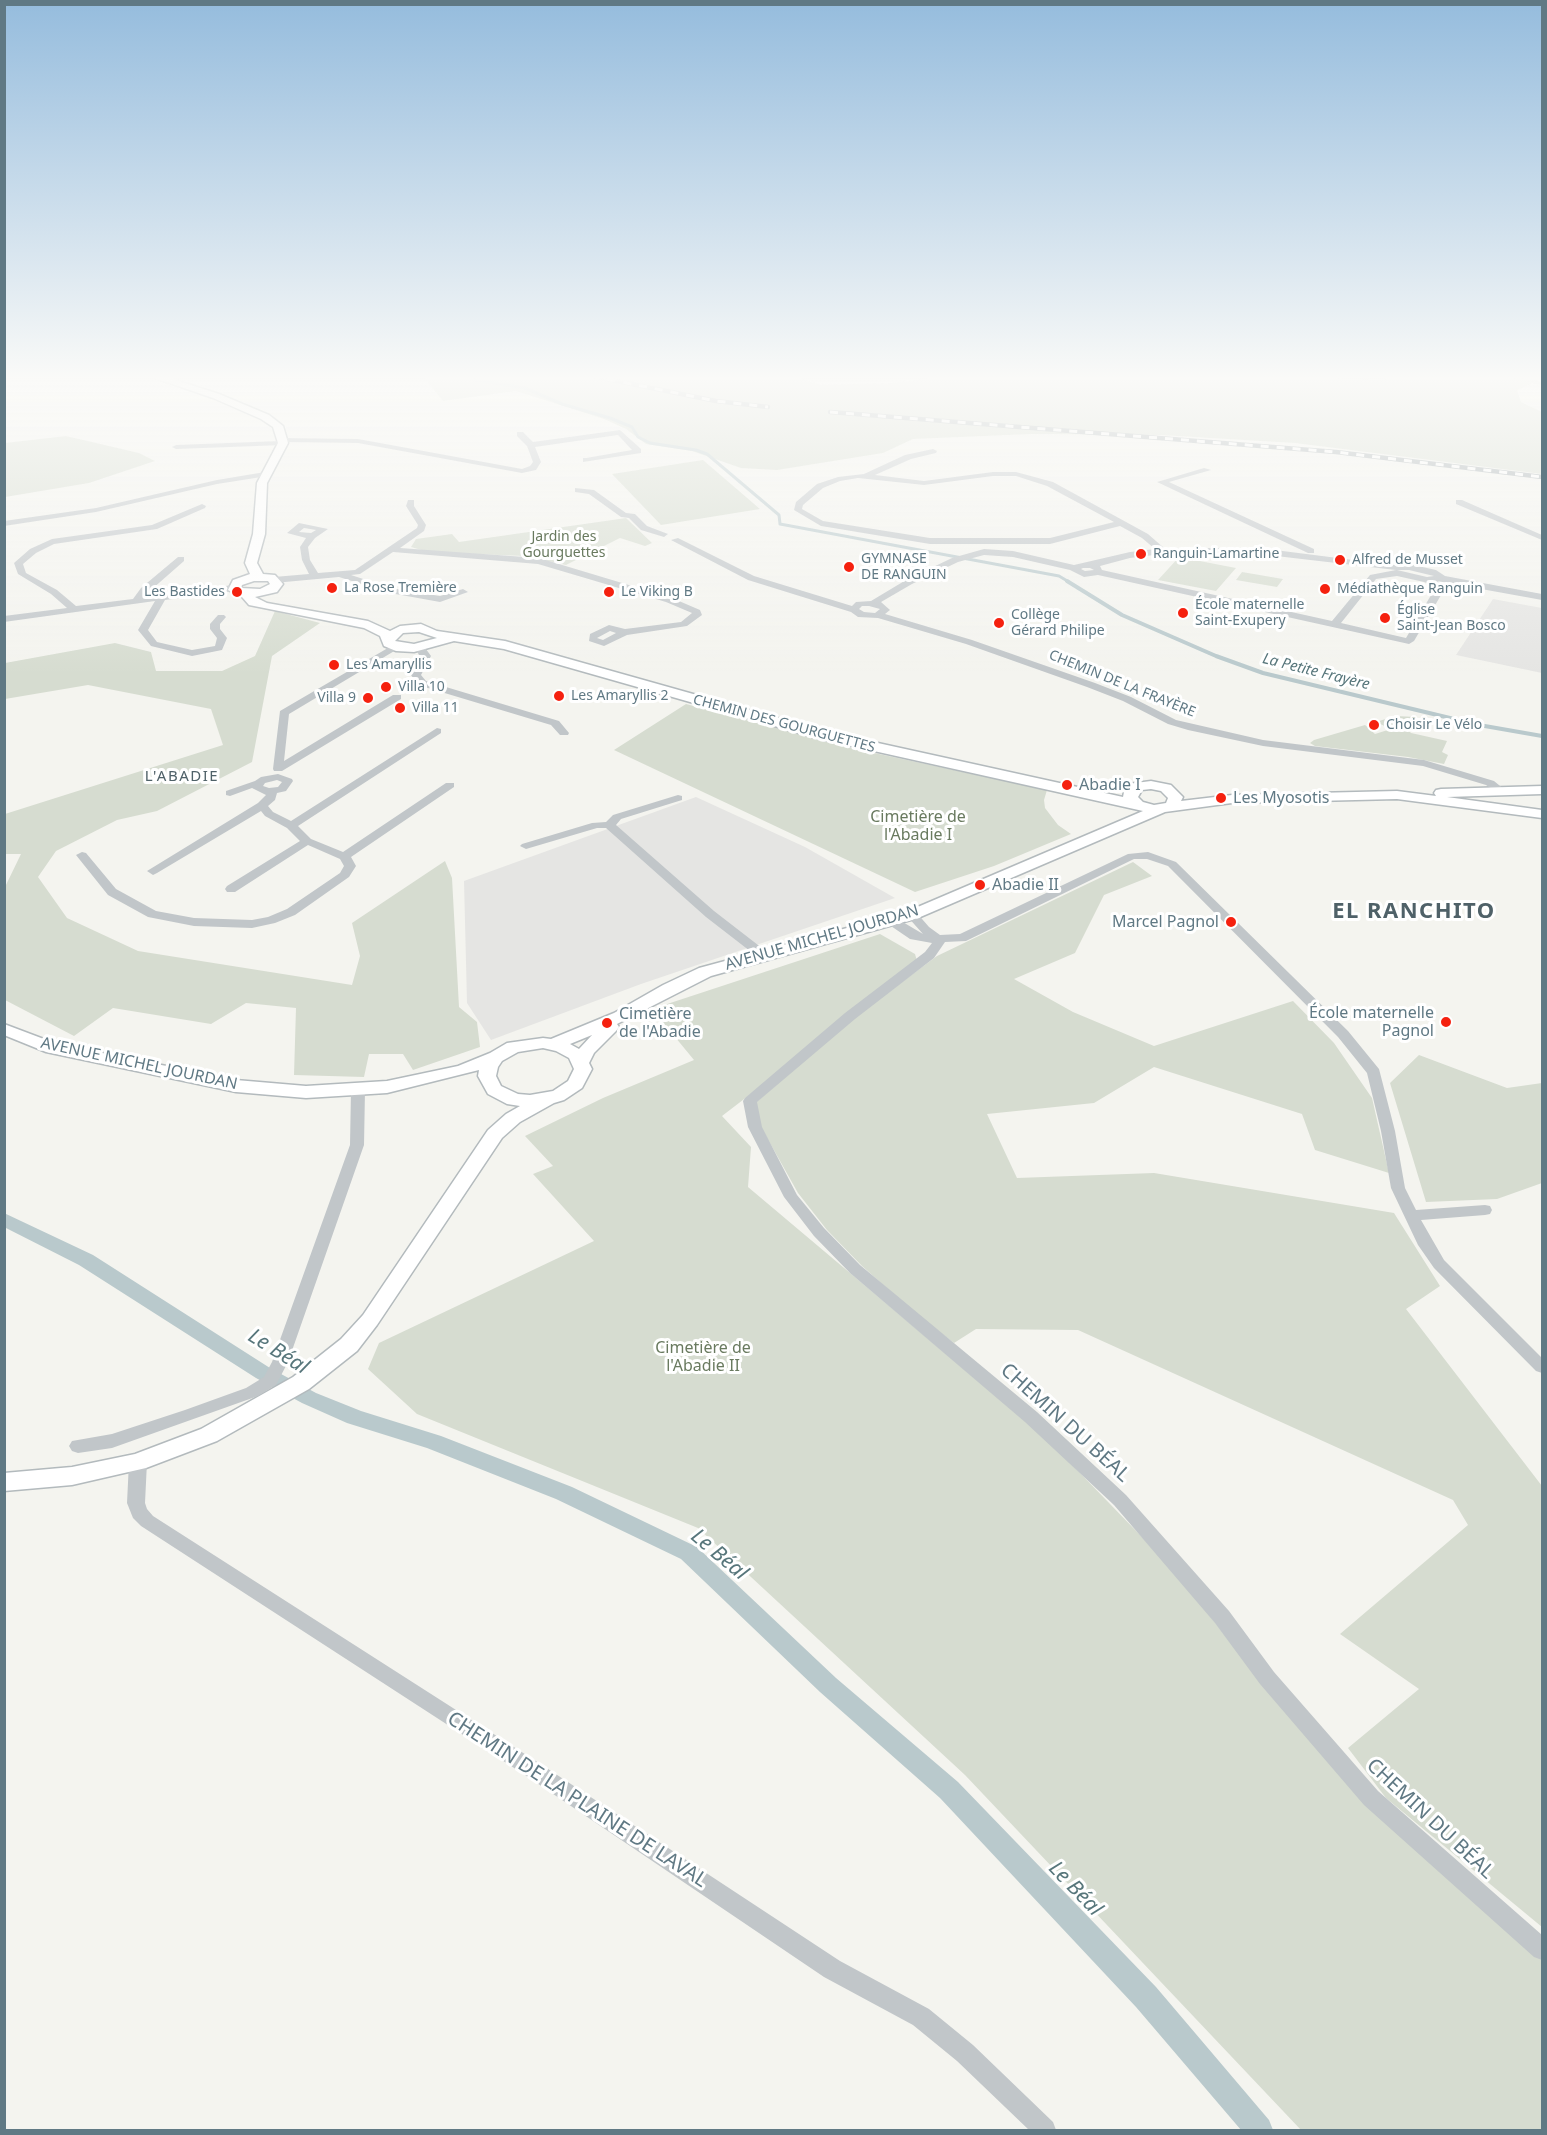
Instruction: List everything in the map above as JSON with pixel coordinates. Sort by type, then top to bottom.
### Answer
[{"type":"main road","points":[[264,476],[259,534],[251,568],[259,577],[273,586]]},
{"type":"main road","points":[[237,584],[255,515],[260,509]]},
{"type":"main road","points":[[237,584],[259,577]]},
{"type":"main road","points":[[237,584],[253,602],[265,606],[368,625],[382,631],[392,642],[429,641],[427,630],[406,629],[376,621],[273,602],[273,586]]},
{"type":"main road","points":[[246,594],[273,586]]},
{"type":"main road","points":[[392,642],[395,632],[406,629]]},
{"type":"main road","name":"CHEMIN DES GOURGUETTES","points":[[429,641],[456,637],[493,642],[536,652],[825,736],[1044,783],[1084,794],[1136,798]]},
{"type":"main road","points":[[1126,823],[1136,798],[1151,785],[1168,802]]},
{"type":"main road","points":[[1397,795],[1542,790]]},
{"type":"main road","name":"AVENUE MICHEL JOURDAN","points":[[554,1044],[620,1017],[687,979],[705,972],[912,915],[1126,823],[1168,802],[1397,795],[1542,814]]},
{"type":"main road","points":[[1136,798],[1168,802]]},
{"type":"main road","name":"AVENUE MICHEL JOURDAN","points":[[581,1062],[593,1043],[620,1017]]},
{"type":"main road","name":"AVENUE MICHEL JOURDAN","points":[[4,1029],[52,1048],[236,1086],[306,1092],[358,1090],[418,1081],[463,1070],[496,1057]]},
{"type":"main road","points":[[4,1482],[72,1476],[138,1462],[209,1435],[274,1389],[325,1366],[349,1345],[370,1320],[495,1134],[513,1118],[568,1091],[576,1084],[583,1069],[581,1062],[570,1050],[554,1044],[523,1044],[496,1057],[489,1066],[487,1076],[495,1090],[495,1134]]},
{"type":"main road","name":"AVENUE MICHEL JOURDAN","points":[[418,1081],[462,1080],[495,1090]]},
{"type":"main road","points":[[495,1090],[514,1100],[546,1100]]},
{"type":"street","points":[[4,524],[96,510],[217,482],[255,476]]},
{"type":"street","points":[[980,476],[924,483],[865,477],[838,479],[820,486],[800,504],[798,510],[821,523],[930,542],[1050,541],[1121,523]]},
{"type":"street","points":[[1026,476],[1050,484],[1121,523],[1145,537],[1162,551]]},
{"type":"street","points":[[1185,476],[1161,482],[1312,552],[1312,556]]},
{"type":"street","points":[[578,490],[591,492],[624,515],[632,516],[644,528],[664,534],[660,536],[661,539],[675,540],[751,578],[854,610],[856,606],[868,603],[955,560],[990,551],[1074,568],[1081,565],[1095,569],[1335,624],[1349,630],[1409,641],[1439,590],[1438,585],[1427,580],[1395,571],[1312,556],[1259,551],[1162,551],[1123,557],[1095,569]]},
{"type":"street","points":[[273,586],[315,577],[357,572],[394,550],[421,529],[422,525],[410,506],[411,502]]},
{"type":"street","points":[[1459,502],[1542,538]]},
{"type":"street","points":[[75,609],[54,592],[22,574],[18,563],[33,551],[52,542],[154,528],[202,506]]},
{"type":"street","points":[[312,536],[304,547],[306,560],[315,577]]},
{"type":"street","points":[[394,550],[539,561],[669,600],[697,612],[692,620],[684,624],[625,632]]},
{"type":"street","points":[[136,601],[144,590],[181,559]]},
{"type":"street","points":[[1335,624],[1373,577],[1395,571],[1401,566],[1438,574],[1442,578]]},
{"type":"street","points":[[332,575],[348,577],[437,602],[463,592]]},
{"type":"street","points":[[1427,580],[1442,578],[1542,597]]},
{"type":"street","points":[[4,619],[162,598],[237,584]]},
{"type":"street","points":[[162,598],[143,630],[147,639],[160,646],[192,653],[219,648],[222,638],[215,629],[215,624],[221,617]]},
{"type":"street","points":[[826,602],[839,600],[868,603],[885,608],[884,612],[878,615]]},
{"type":"street","name":"CHEMIN DE LA FRAYÈRE","points":[[854,610],[861,615],[878,615],[969,642],[1091,685],[1127,699],[1172,722],[1192,728],[1263,743],[1418,761],[1490,783],[1500,790]]},
{"type":"street","points":[[429,641],[426,656],[416,671],[417,679],[422,683],[555,723],[564,733]]},
{"type":"street","points":[[276,773],[284,713],[392,642]]},
{"type":"street","points":[[230,794],[246,786],[257,784],[276,773],[397,697]]},
{"type":"street","points":[[291,826],[437,731]]},
{"type":"street","points":[[257,784],[260,790],[272,792],[282,789],[287,784],[286,779],[276,773]]},
{"type":"street","points":[[344,857],[450,785]]},
{"type":"street","points":[[153,871],[262,805],[271,798],[272,792]]},
{"type":"street","points":[[609,825],[617,817],[678,798]]},
{"type":"street","points":[[82,855],[112,892],[152,914],[194,922],[252,924],[271,920],[291,912],[345,875],[350,866],[349,861],[344,857],[307,841],[291,826],[269,814],[262,805]]},
{"type":"street","points":[[526,846],[596,825],[609,825],[710,914],[763,956]]},
{"type":"street","points":[[231,889],[307,841]]},
{"type":"street","points":[[892,921],[914,936],[940,940],[962,938],[1132,856],[1148,855],[1166,860],[1254,942],[1343,1034],[1374,1072],[1398,1188],[1410,1216],[1439,1264],[1542,1367]]},
{"type":"street","points":[[912,915],[925,930],[940,940]]},
{"type":"street","name":"CHEMIN DU BÉAL","points":[[940,940],[930,955],[850,1016],[750,1101],[755,1128],[791,1197],[819,1232],[855,1269],[1031,1417],[1120,1500],[1221,1617],[1267,1678],[1371,1798],[1542,1948]]},
{"type":"street","points":[[78,1446],[112,1441],[252,1392],[274,1389],[280,1362],[357,1145],[358,1090]]},
{"type":"street","points":[[1410,1216],[1485,1210]]},
{"type":"street","name":"CHEMIN DE LA PLAINE DE LAVAL","points":[[138,1462],[136,1503],[140,1513],[147,1521],[535,1771],[832,1969],[921,2017],[965,2053],[1045,2130]]},
{"type":"shaded area","points":[[1493,599],[1542,608],[1542,673],[1456,655]]},
{"type":"shaded area","points":[[696,797],[805,847],[895,898],[641,984],[491,1040],[467,1003],[464,881]]},
{"type":"green space","points":[[5,476],[111,476],[89,483],[5,497]]},
{"type":"green space","points":[[614,476],[721,476],[760,509],[661,525]]},
{"type":"green space","name":"Jardin des Gourguettes","points":[[626,518],[652,543],[645,546],[620,538],[566,565],[524,556],[428,552],[411,547],[416,539],[452,534],[459,542]]},
{"type":"green space","points":[[1179,557],[1236,568],[1216,591],[1158,580]]},
{"type":"green space","points":[[1242,572],[1283,579],[1277,587],[1236,580]]},
{"type":"green space","points":[[275,611],[320,623],[272,656],[252,762],[157,811],[117,820],[56,851],[38,877],[67,918],[138,951],[352,985],[360,956],[352,923],[445,861],[452,878],[459,1007],[477,1022],[480,1047],[413,1070],[403,1054],[369,1054],[364,1077],[294,1075],[296,1008],[246,1003],[211,1024],[113,1008],[74,1036],[5,1000],[5,887],[21,854],[5,854],[5,814],[223,745],[211,709],[88,685],[5,699],[5,663],[115,643],[151,652],[156,671],[222,671],[255,656]]},
{"type":"green space","name":"Cimetière de l'Abadie I","points":[[686,704],[851,748],[1047,790],[1044,800],[1045,808],[1058,825],[1071,834],[994,866],[915,892],[614,750]]},
{"type":"green space","points":[[1395,716],[1416,717],[1409,731],[1411,733],[1447,741],[1442,752],[1448,755],[1444,764],[1408,757],[1315,746],[1310,743],[1365,725],[1375,734],[1391,729],[1376,722]]},
{"type":"green space","points":[[1133,862],[1152,876],[1104,895],[1075,953],[1014,979],[1073,1012],[1154,1046],[1293,1001],[1334,1043],[1372,1098],[1389,1173],[1315,1150],[1302,1114],[1154,1067],[1094,1103],[987,1114],[1017,1178],[1154,1173],[1394,1213],[1440,1286],[1406,1309],[1542,1486],[1542,1927],[1386,1798],[1348,1748],[1419,1689],[1340,1634],[1468,1525],[1453,1500],[1078,1330],[976,1329],[954,1343],[916,1314],[862,1266],[827,1230],[798,1193],[761,1127],[755,1103],[852,1019],[937,956]]},
{"type":"green space","name":"Cimetière de l'Abadie II","points":[[880,934],[915,954],[917,961],[808,1050],[722,1116],[751,1147],[748,1187],[1047,1439],[1174,1570],[1283,1709],[1542,1956],[1542,2130],[1301,2130],[965,1775],[698,1528],[417,1414],[368,1369],[379,1343],[594,1241],[533,1174],[553,1166],[525,1136],[603,1098],[694,1060],[652,1009]]},
{"type":"green space","points":[[1419,1055],[1507,1088],[1542,1083],[1542,1183],[1497,1199],[1426,1202],[1390,1083]]},
{"type":"waterway","name":"La Petite Frayère","points":[[733,476],[779,515],[780,524],[1059,576],[1069,582]]},
{"type":"waterway","name":"La Petite Frayère","points":[[1067,581],[1122,615],[1216,656],[1263,673],[1479,725],[1542,736]]},
{"type":"waterway","name":"Le Béal","points":[[4,1219],[86,1260],[263,1373],[309,1398],[354,1417],[434,1442],[564,1493],[689,1553],[828,1685],[949,1790],[1146,1997],[1259,2130]]},
{"type":"railway","points":[[1531,476],[1542,477]]},
{"type":"place","name":"Ranguin-Lamartine","points":[[1141,554]]},
{"type":"place","name":"Alfred de Musset","points":[[1340,560]]},
{"type":"place","name":"GYMNASE DE RANGUIN","points":[[849,567]]},
{"type":"place","name":"La Rose Tremière","points":[[332,588]]},
{"type":"place","name":"Médiathèque Ranguin","points":[[1325,589]]},
{"type":"place","name":"Les Bastides","points":[[237,592]]},
{"type":"place","name":"Le Viking B","points":[[609,592]]},
{"type":"place","name":"École maternelle Saint-Exupery","points":[[1183,613]]},
{"type":"place","name":"Église Saint-Jean Bosco","points":[[1385,618]]},
{"type":"place","name":"Collège Gérard Philipe","points":[[999,623]]},
{"type":"place","name":"Les Amaryllis","points":[[334,665]]},
{"type":"place","name":"Villa 10","points":[[386,687]]},
{"type":"place","name":"Les Amaryllis 2","points":[[559,696]]},
{"type":"place","name":"Villa 9","points":[[368,698]]},
{"type":"place","name":"Villa 11","points":[[400,708]]},
{"type":"place","name":"Choisir Le Vélo","points":[[1374,725]]},
{"type":"place","name":"Abadie I","points":[[1067,785]]},
{"type":"place","name":"Les Myosotis","points":[[1221,798]]},
{"type":"place","name":"Abadie II","points":[[980,885]]},
{"type":"place","name":"Marcel Pagnol","points":[[1231,922]]},
{"type":"place","name":"École maternelle Pagnol","points":[[1446,1022]]},
{"type":"place","name":"Cimetière de l'Abadie","points":[[607,1023]]},
{"type":"district","name":"L'ABADIE","points":[[182,777]]},
{"type":"district","name":"EL RANCHITO","points":[[1414,912]]}]
